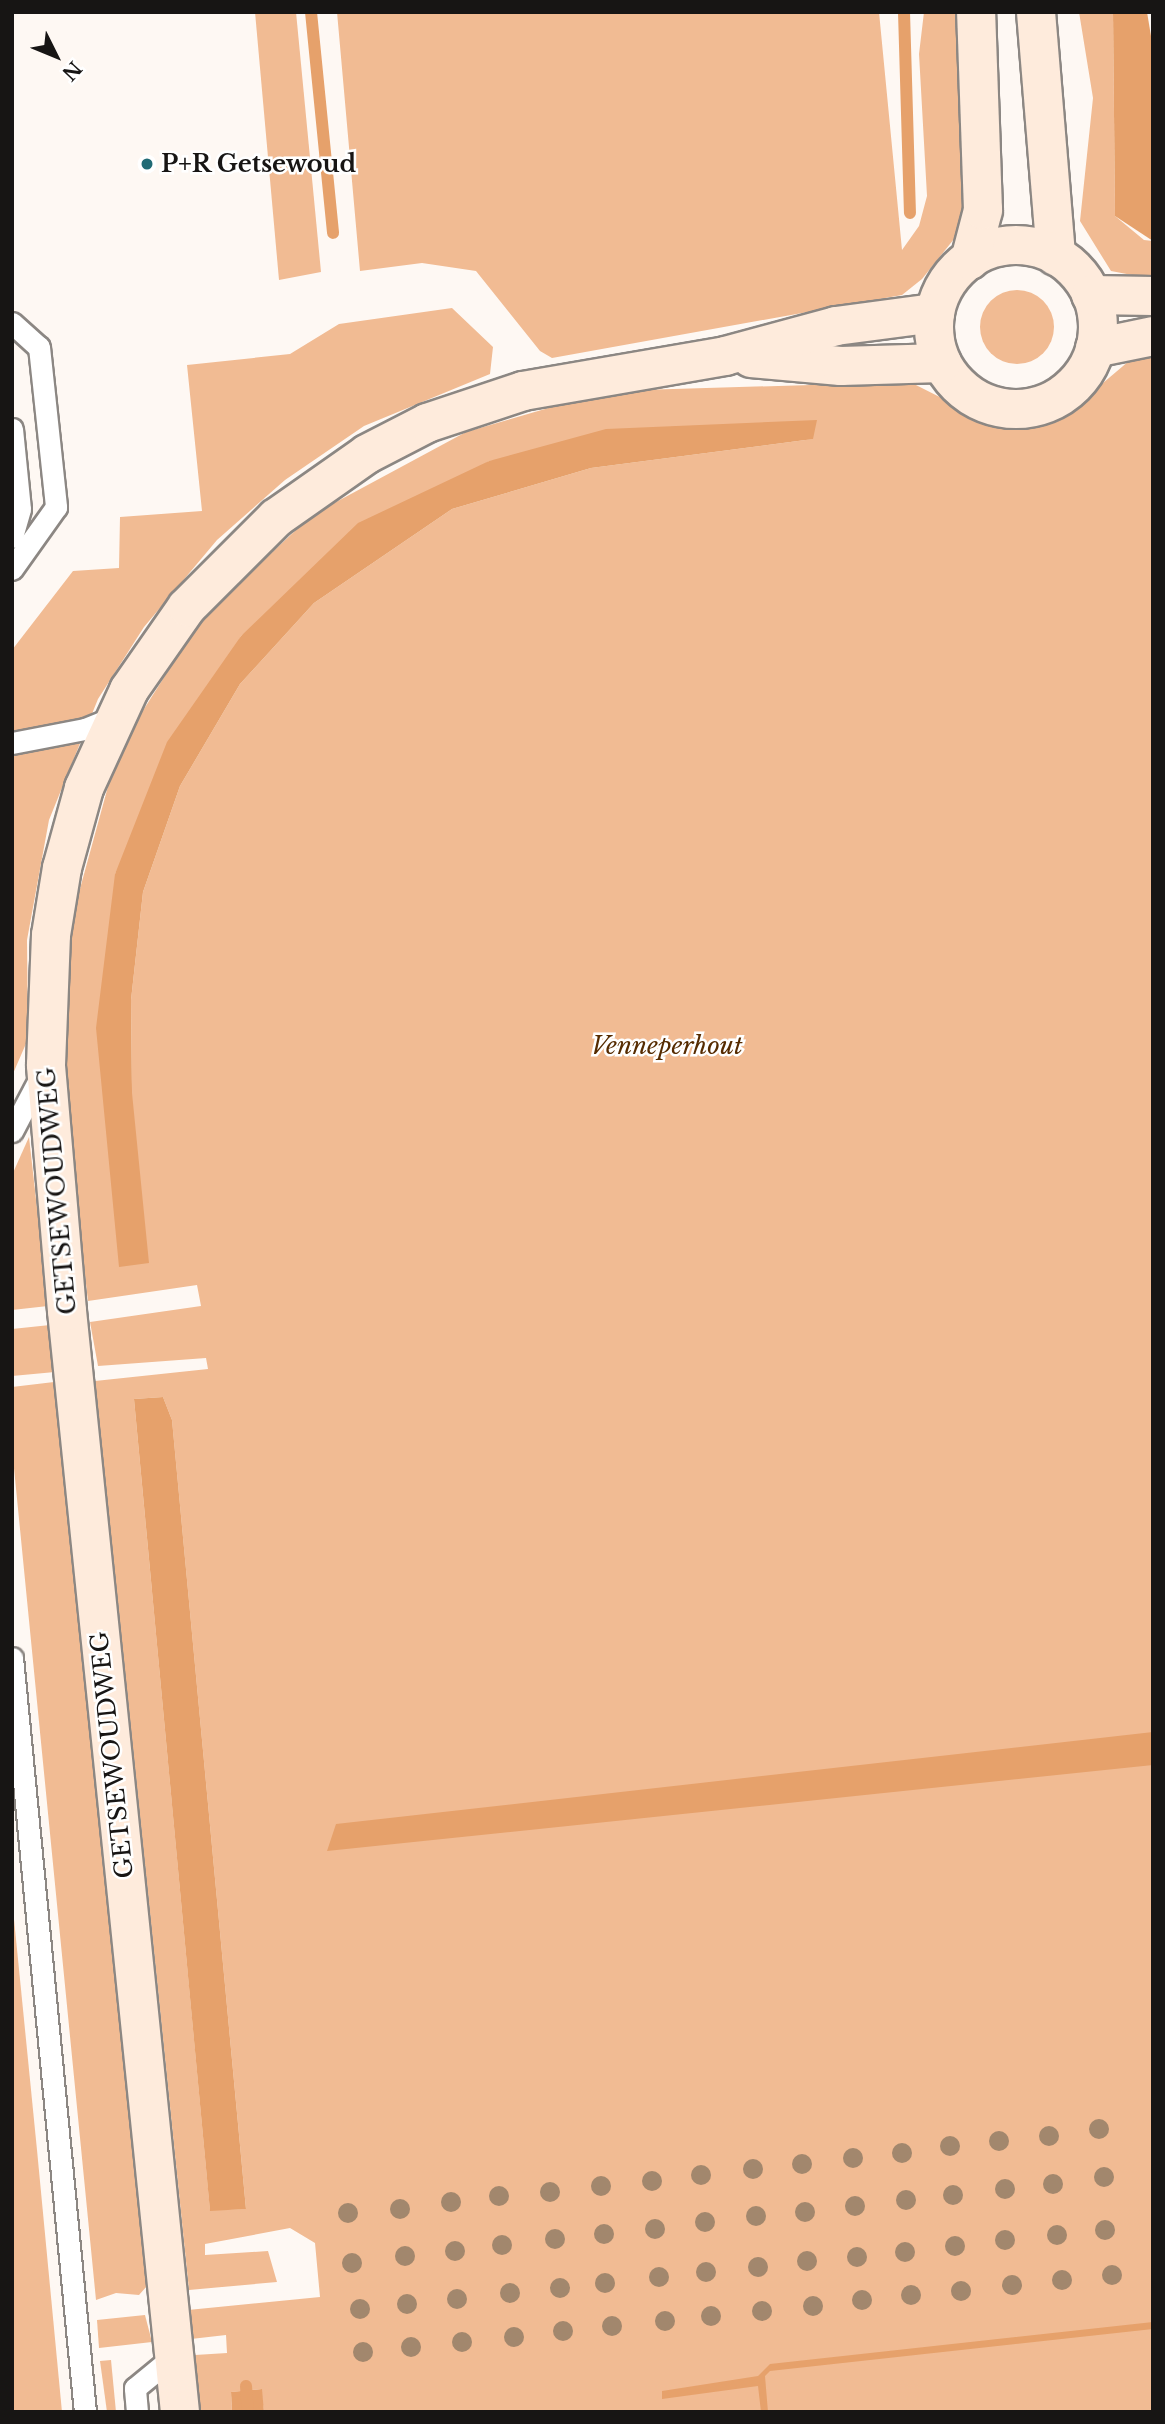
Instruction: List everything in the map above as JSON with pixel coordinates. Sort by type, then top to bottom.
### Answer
[{"type":"main road","points":[[970,260],[982,210],[976,12]]},
{"type":"main road","points":[[1036,12],[1056,256]]},
{"type":"main road","points":[[1011,246],[1056,256],[1074,270],[1091,295],[1098,325],[1095,348],[1086,369],[1066,392],[1046,404],[1019,409],[972,397],[942,363],[935,313],[946,284],[970,260],[1011,246]]},
{"type":"main road","points":[[1091,295],[1153,296]]},
{"type":"main road","name":"GETSEWOUDWEG","points":[[180,2412],[46,1065],[48,963],[62,868],[85,788],[115,717],[156,648],[207,584],[303,495],[367,454],[427,423],[523,391],[724,356],[836,326],[935,313]]},
{"type":"main road","points":[[1095,348],[1153,336]]},
{"type":"main road","name":"GETSEWOUDWEG","points":[[724,356],[841,366],[942,363]]},
{"type":"lane","points":[[12,323],[39,347],[56,507],[12,569]]},
{"type":"lane","points":[[12,429],[20,509],[12,537]]},
{"type":"lane","points":[[12,743],[85,729],[115,717]]},
{"type":"lane","points":[[12,1131],[46,1065]]},
{"type":"lane","points":[[12,1658],[85,2412]]},
{"type":"lane","points":[[137,2412],[135,2388],[174,2356]]},
{"type":"green space","points":[[255,12],[296,12],[321,272],[279,280]]},
{"type":"green space","points":[[337,12],[879,12],[902,250],[919,226],[927,196],[919,54],[924,12],[965,12],[967,194],[958,234],[922,279],[902,295],[552,358],[540,351],[476,271],[422,263],[360,271]]},
{"type":"green space","points":[[1079,12],[1113,12],[1115,216],[1144,240],[1153,241],[1153,279],[1111,271],[1080,221],[1093,98]]},
{"type":"green space","points":[[1010,290],[1024,290],[1038,296],[1048,306],[1054,327],[1052,341],[1038,358],[1024,364],[1010,364],[996,358],[986,348],[980,334],[980,320],[986,306],[996,296]]},
{"type":"green space","points":[[452,308],[493,347],[490,374],[364,426],[285,480],[217,540],[144,627],[98,699],[49,820],[27,940],[28,1039],[12,1076],[12,650],[73,571],[119,568],[120,517],[202,511],[187,365],[290,354],[339,324]]},
{"type":"green space","name":"Venneperhout","points":[[1153,352],[1153,2412],[264,2412],[261,2389],[231,2392],[232,2412],[200,2412],[195,2355],[227,2353],[226,2335],[191,2339],[188,2310],[320,2297],[315,2243],[290,2228],[205,2244],[205,2255],[268,2251],[277,2282],[189,2290],[95,1381],[208,1369],[206,1358],[98,1366],[90,1322],[201,1306],[197,1285],[88,1301],[66,1111],[64,1030],[72,918],[118,750],[201,619],[312,515],[466,432],[607,391],[910,382],[1003,429],[1057,422],[1136,355]],"holes":[[[813,439],[591,468],[452,509],[314,603],[240,684],[180,786],[143,892],[131,1000],[132,1093],[115,874],[241,636],[489,461]],[[163,1397],[172,1420],[246,2209],[210,2210],[134,1399]]]},
{"type":"green space","points":[[29,1137],[48,1306],[12,1310],[12,1175]]},
{"type":"green space","points":[[50,1325],[55,1372],[12,1376],[12,1329]]},
{"type":"green space","points":[[54,1382],[147,2286],[139,2295],[116,2293],[96,2300],[12,1448],[12,1387]]},
{"type":"green space","points":[[12,1899],[37,2150],[62,2412],[12,2412]]},
{"type":"green space","points":[[145,2315],[152,2342],[99,2348],[97,2320]]},
{"type":"green space","points":[[111,2360],[116,2412],[107,2412],[100,2361]]},
{"type":"shaded area","points":[[1113,12],[1147,12],[1153,48],[1153,241],[1115,216]]},
{"type":"shaded area","points":[[817,420],[813,439],[591,468],[452,509],[314,603],[240,684],[180,786],[143,892],[131,1000],[132,1093],[149,1263],[119,1267],[96,1028],[115,874],[167,742],[241,636],[358,523],[489,461],[606,429]]},
{"type":"shaded area","points":[[163,1397],[172,1420],[246,2209],[210,2211],[134,1399]]},
{"type":"shaded area","points":[[1153,1732],[1153,1765],[327,1851],[336,1824]]},
{"type":"shaded area","points":[[1153,2322],[1153,2329],[770,2371],[765,2376],[768,2412],[761,2412],[758,2386],[662,2399],[662,2391],[758,2376],[770,2364]]},
{"type":"shaded area","points":[[262,2389],[264,2412],[232,2412],[231,2392]]},
{"type":"waterway","points":[[311,12],[333,233]]},
{"type":"waterway","points":[[904,12],[910,213]]},
{"type":"waterway","points":[[246,2386],[248,2412]]},
{"type":"place","name":"P+R Getsewoud","points":[[147,164]]}]
